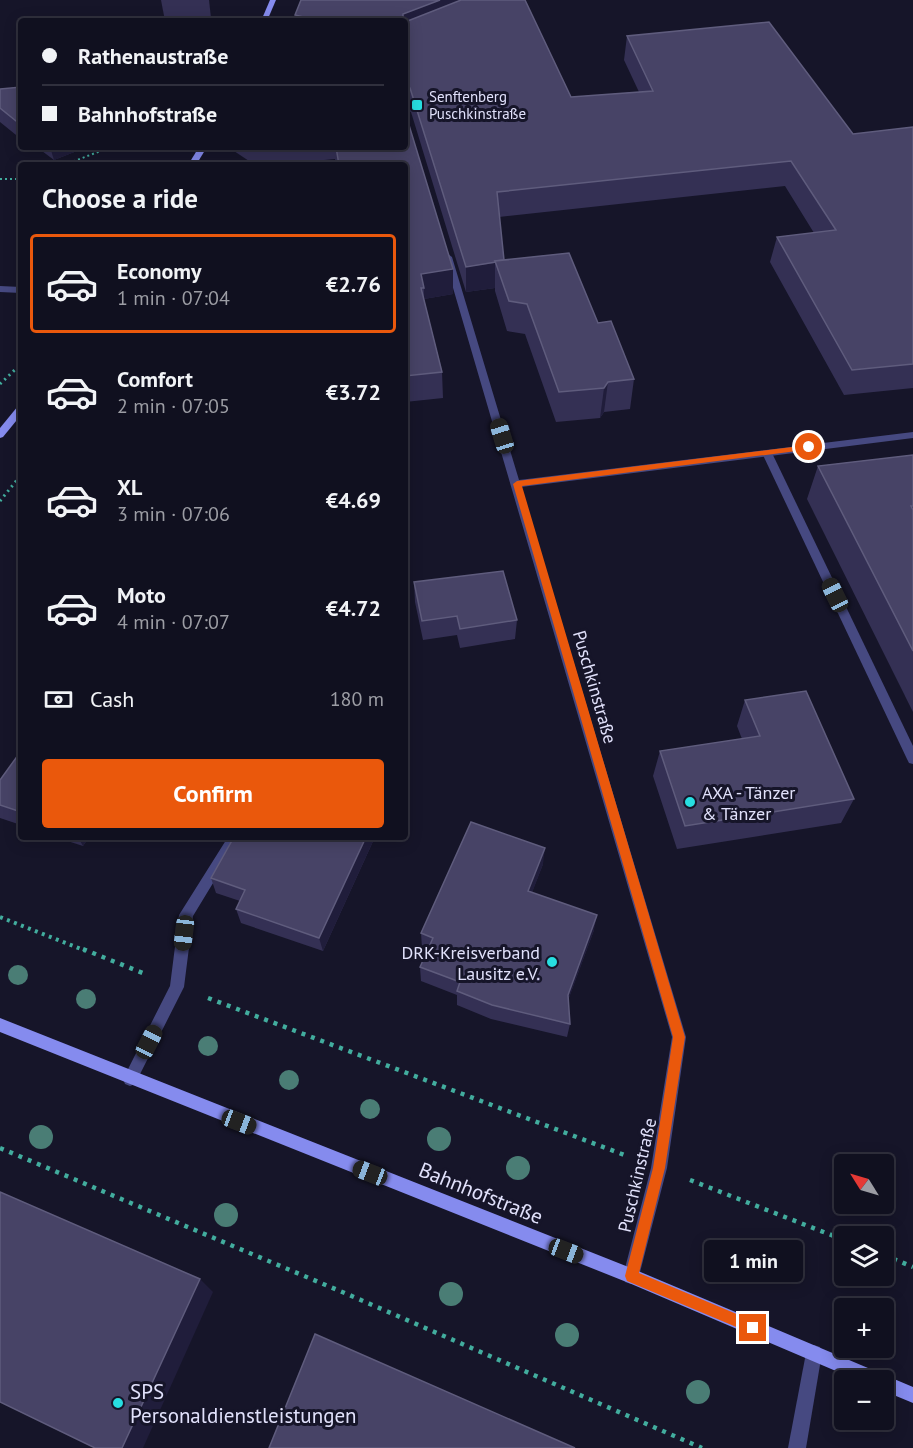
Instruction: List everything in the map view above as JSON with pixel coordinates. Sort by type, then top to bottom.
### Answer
[{"type":"main road","points":[[265,18],[273,0]]},
{"type":"main road","points":[[0,435],[18,412]]},
{"type":"main road","name":"Bahnhofstraße","points":[[0,1025],[130,1079],[631,1276],[854,1370]]},
{"type":"main road","points":[[894,1387],[913,1395]]},
{"type":"street","name":"Puschkinstraße","points":[[445,246],[679,1037],[659,1168],[631,1276]]},
{"type":"street","points":[[0,289],[18,290]]},
{"type":"street","points":[[517,484],[913,435]]},
{"type":"street","points":[[767,453],[913,759]]},
{"type":"street","points":[[130,1079],[177,987],[186,915],[233,840]]},
{"type":"street","points":[[797,1448],[814,1353]]},
{"type":"path","points":[[72,162],[103,150]]},
{"type":"path","points":[[0,179],[18,178]]},
{"type":"path","points":[[0,384],[18,367]]},
{"type":"path","points":[[0,501],[18,479]]},
{"type":"path","points":[[0,917],[177,987],[834,1236]]},
{"type":"path","points":[[0,1148],[347,1294],[702,1448]]},
{"type":"path","points":[[894,1260],[913,1267]]},
{"type":"building","points":[[301,0],[440,0],[403,14],[403,18],[308,18],[295,15]]},
{"type":"building","points":[[461,0],[525,0],[571,97],[653,91],[627,36],[769,22],[853,134],[913,127],[913,364],[852,370],[777,237],[836,230],[791,161],[497,192],[504,260],[466,267],[408,87],[408,21]]},
{"type":"building","points":[[18,87],[18,123],[0,108],[0,89]]},
{"type":"building","points":[[408,122],[453,269],[421,274],[424,288],[421,288],[442,372],[408,376],[408,162],[338,162],[336,150],[408,150]]},
{"type":"building","points":[[569,253],[598,323],[611,321],[634,379],[608,382],[604,388],[559,392],[527,304],[509,301],[495,261]]},
{"type":"building","points":[[913,455],[913,506],[911,506],[913,510],[913,651],[818,466]]},
{"type":"building","points":[[503,571],[517,620],[460,629],[457,616],[422,621],[414,582]]},
{"type":"building","points":[[806,691],[854,799],[685,826],[660,751],[760,736],[745,700]]},
{"type":"building","points":[[18,755],[18,811],[0,805],[0,780]]},
{"type":"building","points":[[471,822],[545,848],[528,891],[597,915],[568,995],[570,1024],[492,1005],[457,991],[460,982],[420,967],[433,938],[421,933]]},
{"type":"building","points":[[232,840],[365,840],[319,938],[236,909],[245,890],[211,878]]},
{"type":"building","points":[[0,1192],[200,1279],[122,1448],[95,1448],[0,1402]]},
{"type":"building","points":[[315,1334],[575,1448],[269,1448]]},
{"type":"place","name":"Senftenberg Puschkinstraße","points":[[417,105]]},
{"type":"place","name":"AXA - Tänzer & Tänzer","points":[[690,802]]},
{"type":"place","name":"DRK-Kreisverband Lausitz e.V.","points":[[552,962]]},
{"type":"place","name":"SPS Personaldienstleistungen","points":[[118,1403]]},
{"type":"route","points":[[753,1328],[631,1276],[659,1168],[668,1122],[679,1037],[517,484],[809,447]]}]
